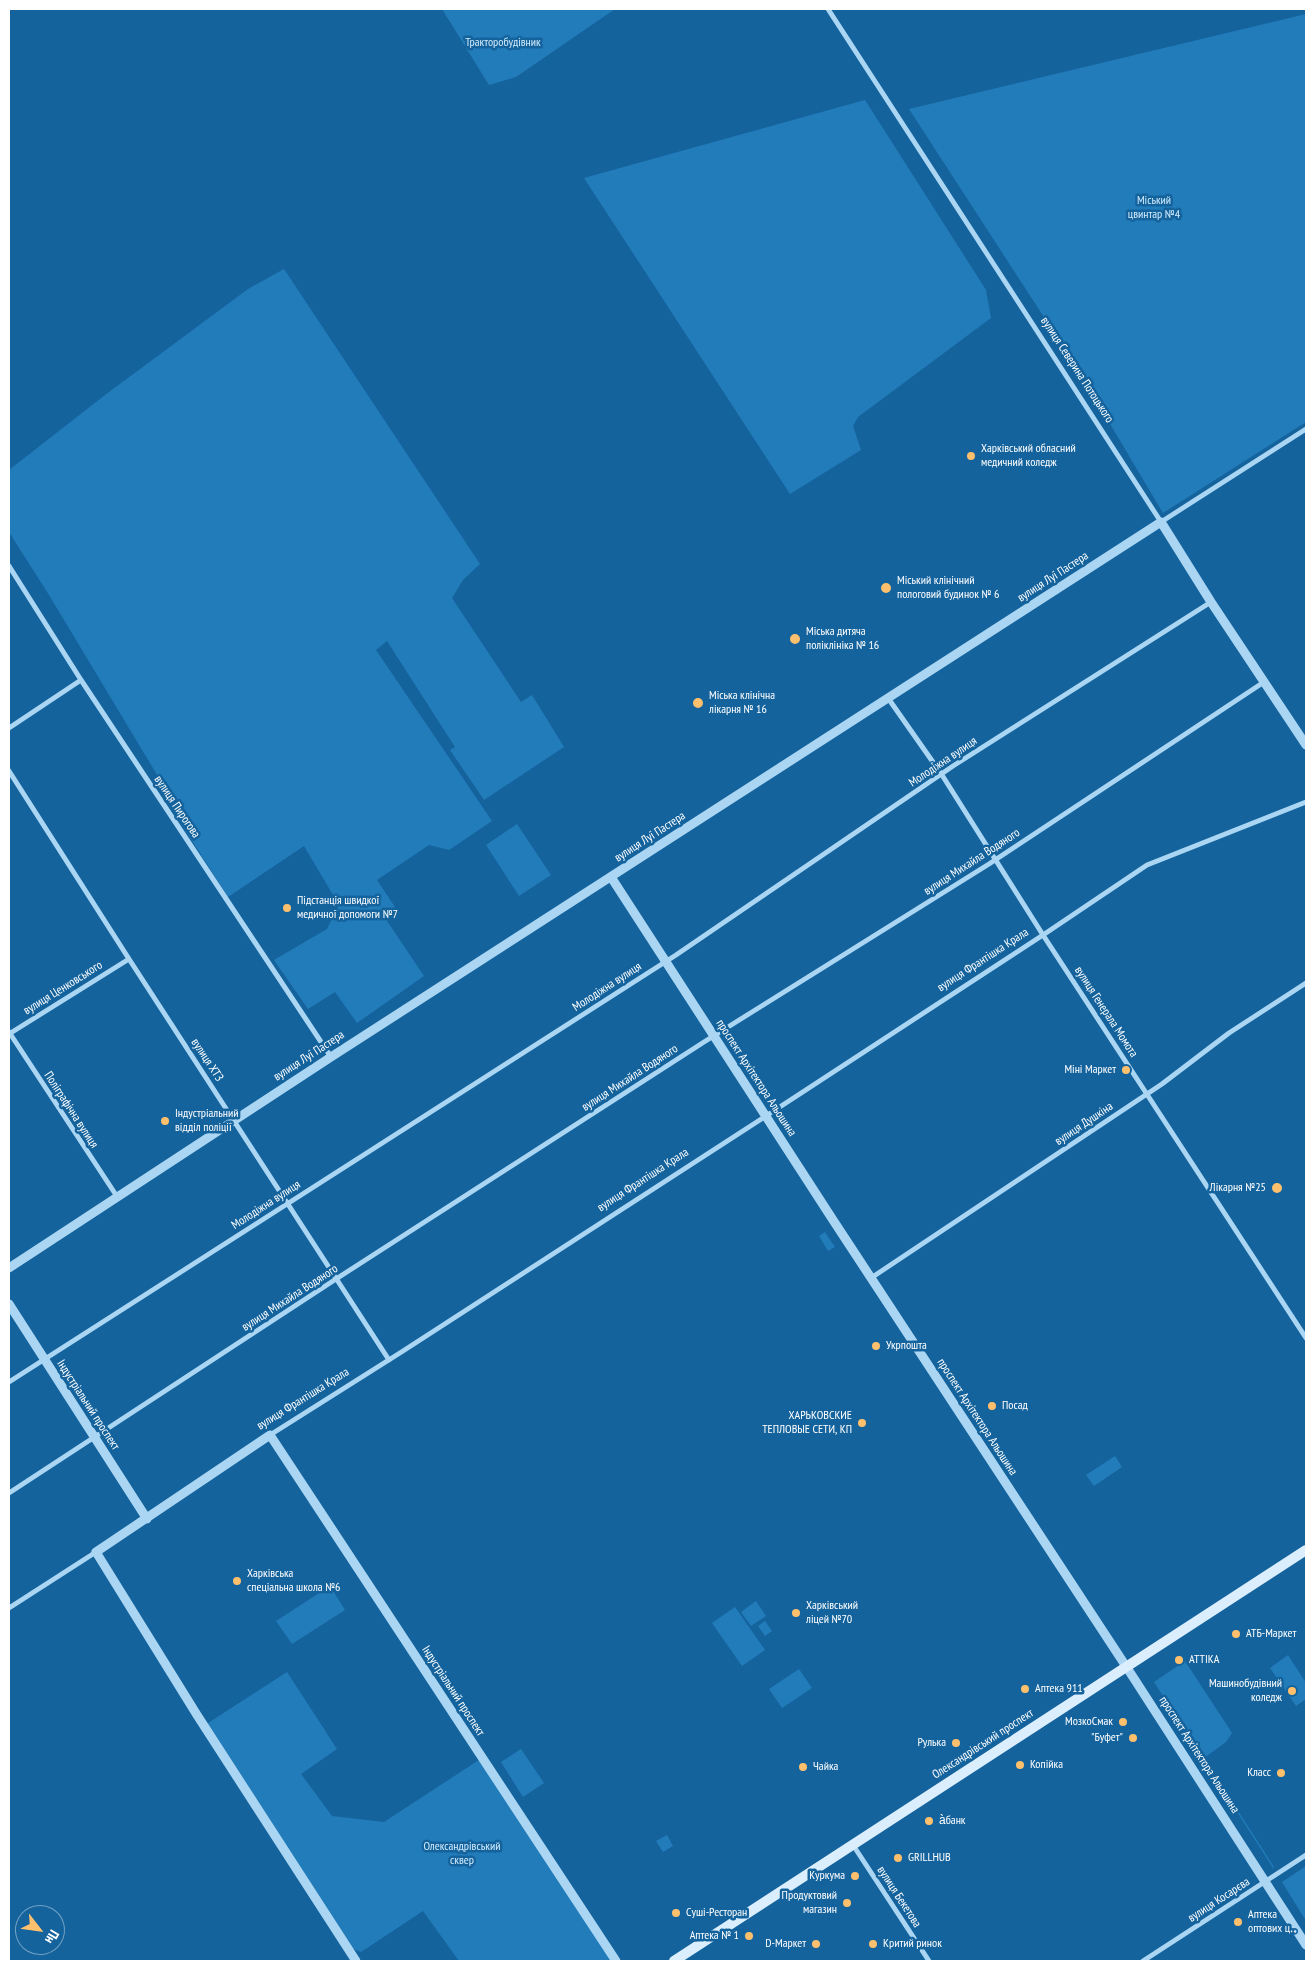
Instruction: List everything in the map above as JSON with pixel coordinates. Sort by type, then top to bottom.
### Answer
[{"type":"main road","name":"Олександрівський проспект","points":[[674,1961],[1306,1550]]},
{"type":"street","name":"вулиця Северина Потоцького","points":[[828,9],[1211,602],[1306,745]]},
{"type":"street","name":"вулиця Луї Пастера","points":[[9,1268],[331,1057],[1306,429]]},
{"type":"street","name":"вулиця Пирогова","points":[[9,566],[331,1057]]},
{"type":"street","name":"Молодіжна вулиця","points":[[9,1382],[666,961],[942,775],[1211,602]]},
{"type":"street","points":[[9,728],[82,680]]},
{"type":"street","name":"вулиця Михайла Водяного","points":[[9,1493],[336,1279],[714,1036],[996,859],[1264,682]]},
{"type":"street","name":"вулиця Генерала Момота","points":[[888,698],[942,775],[1043,936],[1306,1338]]},
{"type":"street","name":"вулиця ХТЗ","points":[[9,771],[128,959],[389,1360]]},
{"type":"street","name":"вулиця Франтішка Крала","points":[[9,1608],[147,1519],[270,1435],[389,1360],[1043,936],[1147,865],[1306,802]]},
{"type":"street","name":"проспект Архітектора Альошина","points":[[611,877],[1306,1945]]},
{"type":"street","name":"вулиця Ценковського","points":[[9,1033],[128,959]]},
{"type":"street","name":"вулиця Душкіна","points":[[871,1278],[1147,1094],[1229,1033],[1306,983]]},
{"type":"street","name":"Поліграфічна вулиця","points":[[9,1033],[118,1198]]},
{"type":"street","name":"Індустріальний проспект","points":[[9,1304],[147,1519]]},
{"type":"street","name":"Індустріальний проспект","points":[[270,1435],[616,1961]]},
{"type":"street","points":[[96,1552],[202,1724],[356,1961]]},
{"type":"street","name":"вулиця Бекетова","points":[[852,1844],[929,1961]]},
{"type":"street","name":"вулиця Косарєва","points":[[1143,1961],[1306,1854]]},
{"type":"green space","name":"Тракторобудівник","points":[[442,9],[615,9],[516,77],[489,85]]},
{"type":"green space","name":"Міський цвинтар №4","points":[[1306,14],[1306,422],[1163,513],[1075,365],[909,109]]},
{"type":"green space","points":[[865,100],[986,290],[991,318],[858,417],[853,426],[861,450],[790,494],[584,178]]},
{"type":"green space","points":[[284,269],[480,564],[463,580],[452,598],[521,702],[532,695],[564,747],[484,800],[450,750],[455,747],[387,641],[376,650],[492,821],[449,850],[429,845],[377,880],[395,907],[387,921],[424,976],[357,1023],[335,992],[308,1009],[274,960],[327,929],[339,905],[304,846],[228,897],[164,797],[168,793],[9,532],[9,470],[105,395],[248,289]]},
{"type":"green space","points":[[517,824],[551,875],[519,896],[486,845]]},
{"type":"green space","points":[[825,1232],[835,1247],[828,1251],[819,1236]]},
{"type":"green space","points":[[1115,1456],[1122,1467],[1094,1486],[1086,1475]]},
{"type":"green space","points":[[330,1586],[345,1610],[292,1644],[276,1621]]},
{"type":"green space","points":[[756,1601],[766,1616],[751,1626],[741,1612]]},
{"type":"green space","points":[[735,1607],[765,1650],[742,1666],[712,1623]]},
{"type":"green space","points":[[765,1621],[772,1631],[765,1636],[758,1626]]},
{"type":"green space","points":[[1288,1655],[1306,1683],[1306,1699],[1296,1706],[1270,1668]]},
{"type":"green space","points":[[1185,1661],[1232,1733],[1226,1742],[1204,1758],[1273,1868],[1154,1682]]},
{"type":"green space","points":[[799,1669],[812,1688],[782,1708],[769,1689]]},
{"type":"green space","name":"Олександрівський сквер","points":[[287,1672],[337,1749],[301,1774],[332,1816],[384,1822],[482,1758],[616,1961],[459,1961],[423,1911],[361,1952],[351,1948],[205,1725]]},
{"type":"green space","points":[[521,1749],[544,1783],[523,1797],[501,1762]]},
{"type":"green space","points":[[667,1835],[673,1846],[663,1852],[656,1841]]},
{"type":"green space","points":[[1306,1866],[1306,1921],[1282,1882]]},
{"type":"place","name":"Харківський обласний медичний коледж","points":[[971,456]]},
{"type":"place","name":"Міський клінічний пологовий будинок № 6","points":[[886,588]]},
{"type":"place","name":"Міська дитяча поліклініка № 16","points":[[795,639]]},
{"type":"place","name":"Міська клінічна лікарня № 16","points":[[698,703]]},
{"type":"place","name":"Підстанція швидкої медичної допомоги №7","points":[[287,908]]},
{"type":"place","name":"Міні Маркет","points":[[1126,1070]]},
{"type":"place","name":"Індустріальний відділ поліції","points":[[165,1121]]},
{"type":"place","name":"Лікарня №25","points":[[1277,1188]]},
{"type":"place","name":"Укрпошта","points":[[876,1346]]},
{"type":"place","name":"Посад","points":[[992,1406]]},
{"type":"place","name":"ХАРЬКОВСКИЕ ТЕПЛОВЫЕ СЕТИ, КП","points":[[862,1423]]},
{"type":"place","name":"Харківська спеціальна школа №6","points":[[237,1581]]},
{"type":"place","name":"Харківський ліцей №70","points":[[796,1613]]},
{"type":"place","name":"АТБ-Маркет","points":[[1236,1634]]},
{"type":"place","name":"АТТІКА","points":[[1179,1660]]},
{"type":"place","name":"Аптека 911","points":[[1025,1689]]},
{"type":"place","name":"Машинобудівний коледж","points":[[1292,1691]]},
{"type":"place","name":"МозкоСмак","points":[[1123,1722]]},
{"type":"place","name":"\"Буфет\"","points":[[1133,1738]]},
{"type":"place","name":"Рулька","points":[[956,1743]]},
{"type":"place","name":"Копійка","points":[[1020,1765]]},
{"type":"place","name":"Чайка","points":[[803,1767]]},
{"type":"place","name":"Класс","points":[[1281,1773]]},
{"type":"place","name":"а̀банк","points":[[929,1821]]},
{"type":"place","name":"GRILLHUB","points":[[898,1858]]},
{"type":"place","name":"Куркума","points":[[855,1876]]},
{"type":"place","name":"Продуктовий магазин","points":[[847,1903]]},
{"type":"place","name":"Суші-Ресторан","points":[[676,1913]]},
{"type":"place","name":"Аптека оптових ц‥","points":[[1238,1922]]},
{"type":"place","name":"Аптека № 1","points":[[749,1936]]},
{"type":"place","name":"D-Mаркет","points":[[816,1944]]},
{"type":"place","name":"Критий ринок","points":[[873,1944]]}]
